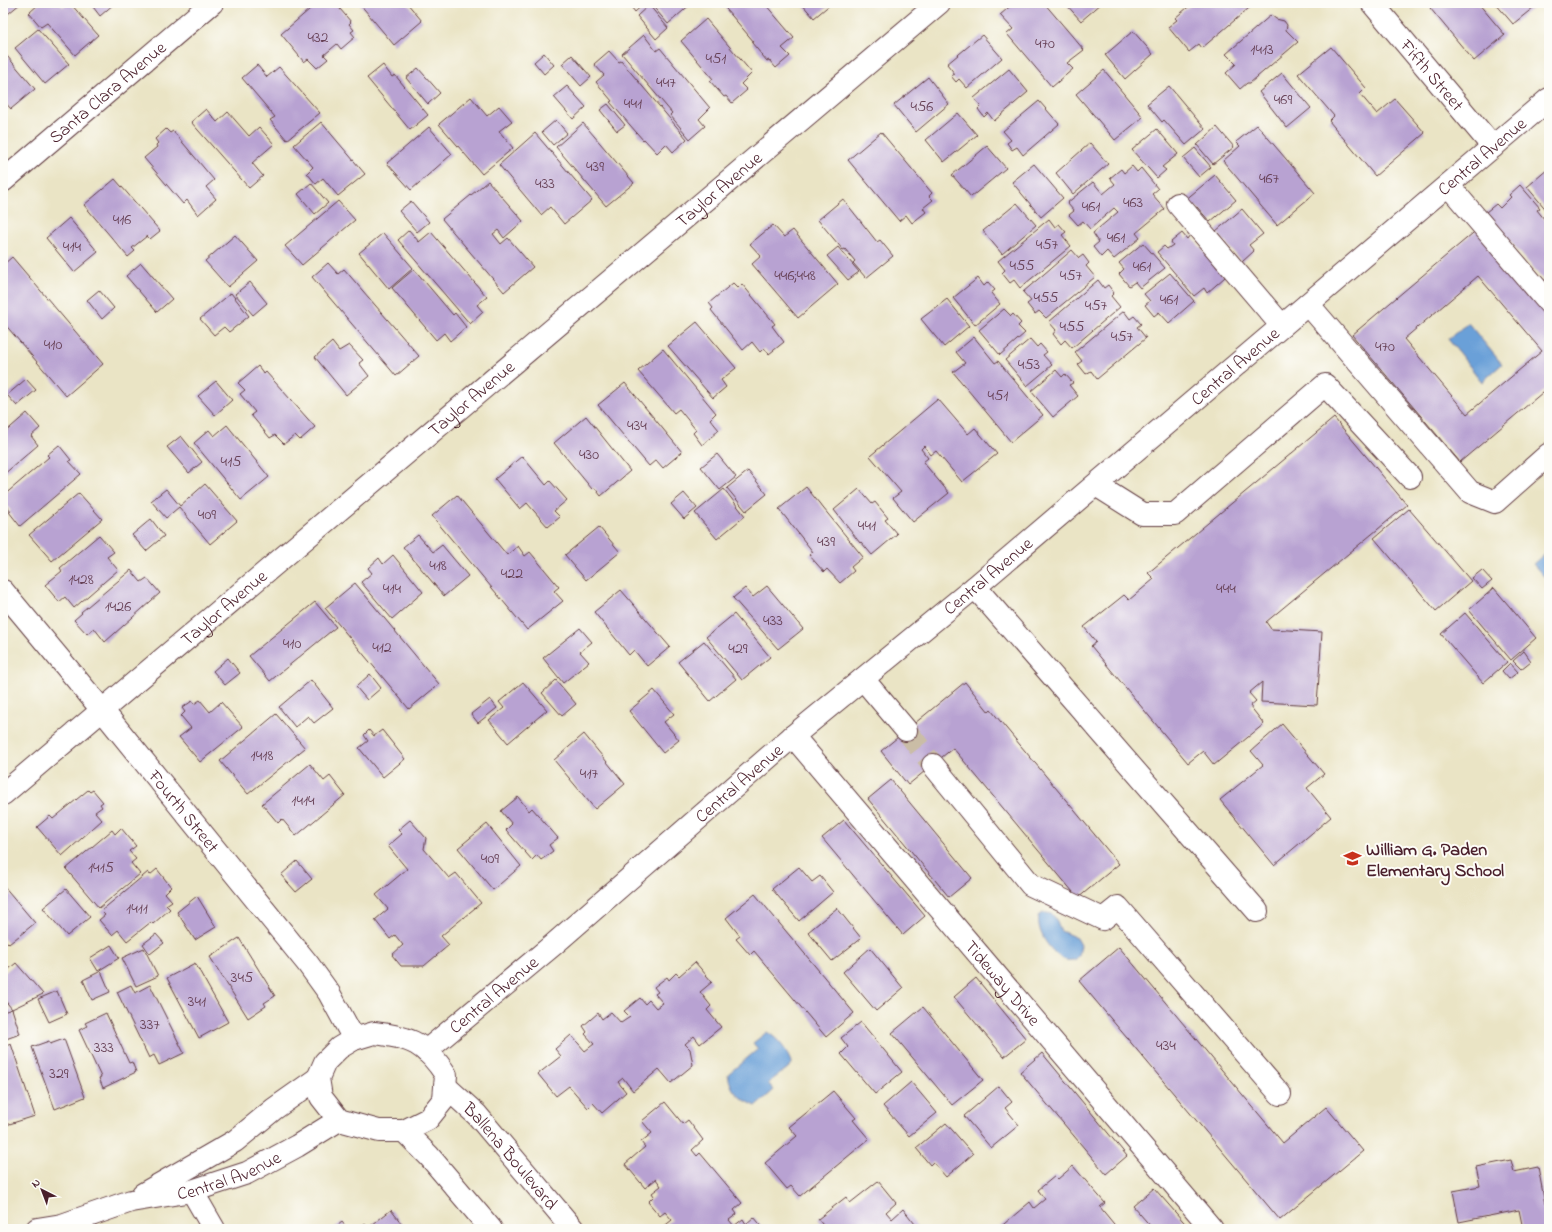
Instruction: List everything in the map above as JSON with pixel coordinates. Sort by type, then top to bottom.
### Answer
[{"type":"street","name":"Santa Clara Avenue","points":[[3,181],[212,3]]},
{"type":"street","name":"Taylor Avenue","points":[[3,794],[939,3]]},
{"type":"street","name":"Fifth Street","points":[[1372,3],[1493,146]]},
{"type":"street","name":"Central Avenue","points":[[426,1051],[553,945],[793,736],[975,587],[1549,99]]},
{"type":"street","points":[[1448,184],[1549,303]]},
{"type":"street","points":[[1178,204],[1282,326]]},
{"type":"street","points":[[1308,304],[1470,492],[1494,502],[1549,454]]},
{"type":"street","points":[[1096,485],[1142,514],[1175,514],[1325,385],[1410,477]]},
{"type":"street","points":[[975,587],[1257,911]]},
{"type":"street","name":"Fourth Street","points":[[3,591],[103,711],[308,964],[329,993],[354,1039]]},
{"type":"street","points":[[863,679],[906,730]]},
{"type":"street","name":"Tideway Drive","points":[[793,736],[1212,1229]]},
{"type":"street","points":[[933,765],[1032,885],[1103,919],[1118,907],[1280,1094]]},
{"type":"street","points":[[374,1033],[396,1035],[419,1044],[426,1051],[436,1059],[446,1075],[444,1099],[428,1119],[404,1131],[379,1131],[340,1120],[321,1097],[318,1078],[325,1062],[339,1048],[354,1039],[374,1033]]},
{"type":"street","name":"Central Avenue","points":[[131,1201],[235,1141],[274,1109],[318,1078]]},
{"type":"street","name":"Ballena Boulevard","points":[[445,1086],[477,1115],[573,1229]]},
{"type":"street","name":"Central Avenue","points":[[37,1229],[62,1225],[131,1201],[192,1191],[247,1173],[297,1146],[340,1120]]},
{"type":"street","points":[[404,1131],[429,1156],[491,1229]]},
{"type":"street","points":[[192,1191],[214,1229]]},
{"type":"water","points":[[1468,323],[1502,364],[1482,382],[1448,339]]},
{"type":"water","points":[[1549,550],[1549,582],[1533,564]]},
{"type":"water","points":[[1043,913],[1051,914],[1055,918],[1061,931],[1077,938],[1081,945],[1079,955],[1075,960],[1067,960],[1060,957],[1050,948],[1040,929],[1039,916]]},
{"type":"water","points":[[767,1032],[776,1038],[788,1055],[792,1065],[768,1083],[774,1090],[756,1106],[737,1094],[731,1086],[728,1074],[758,1049],[753,1043]]},
{"type":"building","points":[[3,3],[21,3],[3,18]]},
{"type":"building","points":[[40,3],[59,3],[63,7],[67,3],[70,3],[98,35],[75,55],[47,23],[41,27],[29,13]]},
{"type":"building","points":[[90,3],[115,3],[100,16]]},
{"type":"building","points":[[317,3],[335,3],[351,22],[349,24],[354,30],[351,32],[355,37],[341,49],[337,44],[324,55],[328,59],[317,68],[308,59],[304,62],[281,34]]},
{"type":"building","points":[[359,3],[407,3],[422,21],[394,45]]},
{"type":"building","points":[[628,3],[645,3],[635,12]]},
{"type":"building","points":[[650,3],[692,3],[668,24]]},
{"type":"building","points":[[721,3],[765,4],[794,38],[782,48],[790,56],[776,68],[769,60],[767,61],[752,43],[754,42]]},
{"type":"building","points":[[801,3],[832,3],[814,18]]},
{"type":"building","points":[[1014,3],[1044,3],[1084,50],[1067,63],[1073,69],[1052,87],[1007,34],[1013,29],[1000,15]]},
{"type":"building","points":[[1065,3],[1102,3],[1081,21]]},
{"type":"building","points":[[1193,3],[1255,3],[1202,48],[1199,44],[1189,52],[1168,27],[1177,20],[1175,18]]},
{"type":"building","points":[[1436,3],[1478,3],[1505,35],[1474,61],[1430,8]]},
{"type":"building","points":[[1495,3],[1539,3],[1513,24]]},
{"type":"building","points":[[649,5],[668,28],[656,39],[637,16]]},
{"type":"building","points":[[1271,15],[1276,19],[1284,21],[1287,25],[1286,30],[1298,42],[1250,83],[1247,83],[1240,89],[1226,73],[1236,64],[1226,54]]},
{"type":"building","points":[[706,19],[752,73],[741,84],[747,90],[732,103],[726,96],[724,97],[710,81],[713,79],[681,41]]},
{"type":"building","points":[[38,29],[69,64],[45,84],[15,48]]},
{"type":"building","points":[[1133,31],[1153,54],[1125,79],[1105,55]]},
{"type":"building","points":[[644,35],[656,51],[660,48],[710,108],[699,119],[705,126],[690,139],[670,115],[672,113],[622,54]]},
{"type":"building","points":[[982,35],[1002,58],[967,88],[959,79],[956,82],[951,76],[955,74],[947,64]]},
{"type":"building","points":[[1331,47],[1366,88],[1360,94],[1377,114],[1395,99],[1425,133],[1375,176],[1329,121],[1334,116],[1298,74]]},
{"type":"building","points":[[609,51],[619,62],[621,61],[687,139],[673,152],[666,144],[657,153],[644,139],[643,140],[610,102],[612,101],[596,82],[604,75],[594,64]]},
{"type":"building","points":[[544,53],[554,65],[544,74],[534,62]]},
{"type":"building","points":[[572,55],[591,77],[581,86],[562,64]]},
{"type":"building","points":[[7,56],[35,89],[11,109],[3,100],[3,59]]},
{"type":"building","points":[[257,65],[267,77],[279,67],[320,113],[287,140],[270,120],[275,117],[242,78]]},
{"type":"building","points":[[383,65],[392,77],[395,75],[428,115],[410,130],[367,78]]},
{"type":"building","points":[[418,68],[440,93],[428,104],[406,78]]},
{"type":"building","points":[[1009,69],[1028,92],[994,121],[988,113],[984,117],[978,109],[981,106],[974,98]]},
{"type":"building","points":[[1104,70],[1143,117],[1115,140],[1076,94]]},
{"type":"building","points":[[1282,73],[1311,108],[1287,128],[1259,92]]},
{"type":"building","points":[[928,77],[949,104],[916,132],[894,105]]},
{"type":"building","points":[[567,86],[586,107],[573,119],[554,97]]},
{"type":"building","points":[[1169,86],[1205,129],[1186,145],[1164,120],[1162,122],[1147,104]]},
{"type":"building","points":[[471,97],[487,116],[499,106],[512,121],[499,131],[513,148],[482,174],[439,124]]},
{"type":"building","points":[[1039,101],[1059,124],[1023,155],[1017,147],[1012,150],[1007,143],[1011,140],[1003,131]]},
{"type":"building","points":[[608,104],[625,125],[617,131],[600,110]]},
{"type":"building","points":[[206,109],[217,122],[228,112],[249,136],[259,127],[274,144],[252,163],[263,176],[249,188],[191,122]]},
{"type":"building","points":[[958,113],[977,135],[944,162],[926,140]]},
{"type":"building","points":[[556,120],[567,133],[553,145],[542,132]]},
{"type":"building","points":[[321,122],[365,174],[338,196],[323,178],[316,184],[307,173],[313,167],[294,145]]},
{"type":"building","points":[[583,123],[634,183],[606,206],[556,147]]},
{"type":"building","points":[[1257,125],[1315,193],[1277,225],[1223,161],[1240,146],[1236,142]]},
{"type":"building","points":[[429,127],[452,154],[411,190],[387,163]]},
{"type":"building","points":[[1217,127],[1234,147],[1213,164],[1197,145]]},
{"type":"building","points":[[166,129],[170,133],[173,131],[214,180],[206,187],[216,199],[198,215],[187,200],[183,204],[144,158],[157,147],[156,145],[158,143],[155,139]]},
{"type":"building","points":[[1157,129],[1178,154],[1162,167],[1166,170],[1157,178],[1132,150]]},
{"type":"building","points":[[881,132],[932,193],[929,196],[933,200],[923,208],[926,212],[912,223],[906,215],[899,221],[848,160]]},
{"type":"building","points":[[535,133],[592,200],[564,224],[550,207],[541,215],[499,165]]},
{"type":"building","points":[[1090,143],[1108,164],[1073,194],[1056,173]]},
{"type":"building","points":[[987,146],[1006,168],[971,197],[952,175]]},
{"type":"building","points":[[1195,148],[1211,167],[1199,177],[1183,158]]},
{"type":"building","points":[[1034,164],[1063,198],[1041,217],[1012,182]]},
{"type":"building","points":[[1132,166],[1137,172],[1141,168],[1158,189],[1152,194],[1165,209],[1136,233],[1140,238],[1114,259],[1107,251],[1101,257],[1093,247],[1099,242],[1093,233],[1118,212],[1114,208],[1090,229],[1083,221],[1078,225],[1069,215],[1074,211],[1067,203],[1093,182],[1103,194],[1115,184],[1110,178],[1121,169],[1124,173]]},
{"type":"building","points":[[1549,168],[1549,213],[1527,187]]},
{"type":"building","points":[[1215,175],[1236,200],[1210,222],[1197,207],[1192,210],[1184,201]]},
{"type":"building","points":[[115,179],[160,231],[150,239],[147,236],[132,248],[135,251],[128,257],[84,205]]},
{"type":"building","points":[[488,181],[523,221],[504,238],[498,230],[493,234],[501,244],[508,238],[533,267],[504,292],[442,219]]},
{"type":"building","points":[[311,183],[328,203],[315,214],[298,194]]},
{"type":"building","points":[[1520,185],[1540,208],[1537,210],[1549,225],[1549,277],[1544,281],[1486,212],[1496,204],[1500,208],[1511,197],[1509,195]]},
{"type":"building","points":[[843,199],[877,242],[880,240],[893,256],[866,278],[853,263],[855,261],[845,249],[843,250],[818,220]]},
{"type":"building","points":[[338,201],[355,220],[302,265],[285,246]]},
{"type":"building","points":[[411,201],[429,222],[417,232],[399,211]]},
{"type":"building","points":[[1017,203],[1036,225],[1002,254],[983,231]]},
{"type":"building","points":[[1242,209],[1263,234],[1249,245],[1254,251],[1242,262],[1216,231]]},
{"type":"building","points":[[69,218],[98,252],[74,272],[46,238]]},
{"type":"building","points":[[1049,219],[1055,227],[1059,224],[1066,232],[1062,235],[1071,246],[1020,288],[1014,280],[1010,283],[1002,273],[1005,270],[998,261]]},
{"type":"building","points":[[773,225],[784,237],[793,230],[838,284],[798,318],[752,264],[761,256],[750,244]]},
{"type":"building","points":[[1479,228],[1549,310],[1549,387],[1460,462],[1352,335]],"holes":[[[1478,276],[1542,351],[1467,414],[1404,339]]]},
{"type":"building","points":[[409,230],[419,242],[431,232],[487,297],[477,305],[483,312],[470,324],[398,240]]},
{"type":"building","points":[[383,233],[413,268],[389,289],[359,253]]},
{"type":"building","points":[[1182,233],[1187,239],[1190,235],[1225,277],[1207,293],[1204,288],[1194,296],[1157,252],[1164,246],[1167,249],[1173,245],[1171,242]]},
{"type":"building","points":[[235,235],[258,261],[228,287],[205,261]]},
{"type":"building","points":[[1143,243],[1165,268],[1140,288],[1135,282],[1129,286],[1119,274],[1124,269],[1119,263]]},
{"type":"building","points":[[838,247],[859,272],[848,280],[827,256]]},
{"type":"building","points":[[1072,250],[1079,258],[1083,255],[1089,263],[1086,266],[1095,277],[1046,318],[1039,311],[1035,314],[1027,304],[1031,301],[1023,292]]},
{"type":"building","points":[[12,257],[103,364],[66,396],[3,322],[3,265]]},
{"type":"building","points":[[141,263],[172,299],[157,312],[126,276]]},
{"type":"building","points":[[328,263],[338,274],[344,269],[419,356],[396,376],[312,277]]},
{"type":"building","points":[[414,269],[453,315],[455,313],[466,327],[450,341],[444,333],[436,340],[392,288]]},
{"type":"building","points":[[1170,273],[1194,301],[1169,323],[1159,312],[1154,316],[1145,305],[1150,301],[1144,294]]},
{"type":"building","points":[[978,278],[984,286],[988,282],[995,290],[991,293],[1000,304],[975,325],[953,298]]},
{"type":"building","points":[[1098,280],[1104,288],[1108,285],[1114,293],[1111,296],[1120,307],[1072,348],[1065,340],[1061,344],[1053,334],[1056,330],[1049,322]]},
{"type":"building","points":[[250,282],[267,303],[253,315],[235,294]]},
{"type":"building","points":[[733,283],[738,288],[742,284],[775,324],[772,326],[784,342],[769,354],[764,348],[760,352],[752,342],[743,350],[711,310],[713,308],[709,303]]},
{"type":"building","points":[[99,290],[114,308],[102,319],[87,300]]},
{"type":"building","points":[[231,293],[249,316],[229,332],[224,327],[214,335],[200,319]]},
{"type":"building","points":[[947,299],[969,326],[944,347],[921,319]]},
{"type":"building","points":[[1004,309],[1011,316],[1013,314],[1021,323],[1018,326],[1025,333],[1000,355],[979,330]]},
{"type":"building","points":[[1124,311],[1130,319],[1134,316],[1141,324],[1137,327],[1146,338],[1097,379],[1091,371],[1086,374],[1078,364],[1082,361],[1075,352]]},
{"type":"building","points":[[697,322],[736,368],[721,380],[726,387],[713,398],[668,346]]},
{"type":"building","points":[[974,337],[995,363],[998,361],[1043,415],[1011,442],[953,372],[965,363],[956,352]]},
{"type":"building","points":[[1030,339],[1037,347],[1040,344],[1047,352],[1043,355],[1052,365],[1027,386],[1005,360]]},
{"type":"building","points":[[332,342],[339,351],[349,345],[363,360],[359,363],[369,376],[346,395],[315,357]]},
{"type":"building","points":[[663,349],[716,413],[710,419],[719,430],[702,445],[693,433],[696,430],[679,409],[674,413],[638,371]]},
{"type":"building","points":[[258,366],[264,374],[266,372],[315,427],[300,440],[295,435],[284,444],[275,435],[270,438],[251,415],[255,412],[240,394],[245,390],[238,383]]},
{"type":"building","points":[[1056,370],[1062,377],[1065,374],[1073,383],[1069,385],[1078,396],[1053,417],[1031,391]]},
{"type":"building","points":[[26,379],[36,390],[17,406],[7,395]]},
{"type":"building","points":[[216,381],[232,400],[215,415],[198,396]]},
{"type":"building","points":[[625,383],[682,452],[663,468],[656,460],[649,466],[598,405]]},
{"type":"building","points":[[938,399],[968,434],[975,428],[997,454],[962,482],[936,451],[931,455],[924,446],[921,449],[928,458],[923,462],[949,493],[913,522],[893,498],[901,492],[870,456]]},
{"type":"building","points":[[27,413],[40,428],[31,436],[38,445],[3,475],[3,434]]},
{"type":"building","points":[[586,416],[630,471],[601,496],[594,487],[592,489],[554,443]]},
{"type":"building","points":[[1334,418],[1407,505],[1266,622],[1271,629],[1322,632],[1317,705],[1261,702],[1262,682],[1249,693],[1256,701],[1250,706],[1264,724],[1214,765],[1203,751],[1188,763],[1091,646],[1096,642],[1084,627],[1124,595],[1129,600],[1154,579],[1148,573]]},
{"type":"building","points":[[227,425],[269,477],[241,500],[194,443],[209,430],[214,436]]},
{"type":"building","points":[[181,436],[202,462],[189,473],[167,447]]},
{"type":"building","points":[[59,445],[71,460],[69,461],[81,474],[20,526],[9,512],[11,511],[3,501],[3,496],[49,457],[47,455]]},
{"type":"building","points":[[717,454],[736,477],[720,490],[701,467]]},
{"type":"building","points":[[522,456],[546,485],[550,481],[567,500],[554,511],[560,517],[548,527],[527,503],[520,509],[495,479]]},
{"type":"building","points":[[748,471],[767,494],[746,511],[727,488]]},
{"type":"building","points":[[205,484],[237,521],[210,544],[179,507],[166,518],[151,501],[166,489],[180,506]]},
{"type":"building","points":[[806,487],[863,557],[851,567],[854,571],[840,583],[827,569],[824,572],[809,555],[813,552],[779,509]]},
{"type":"building","points":[[724,489],[745,516],[717,539],[695,513]]},
{"type":"building","points":[[859,489],[872,504],[875,502],[888,518],[885,520],[897,534],[872,555],[861,542],[860,543],[834,510]]},
{"type":"building","points":[[79,493],[102,519],[52,561],[29,535]]},
{"type":"building","points":[[684,493],[697,508],[684,519],[671,504]]},
{"type":"building","points":[[457,495],[507,555],[518,546],[525,556],[530,552],[559,587],[554,591],[563,601],[527,630],[432,516]]},
{"type":"building","points":[[1409,509],[1471,581],[1436,611],[1374,538]]},
{"type":"building","points":[[151,519],[164,536],[146,551],[132,535]]},
{"type":"building","points":[[599,527],[620,552],[586,580],[565,555]]},
{"type":"building","points":[[99,535],[114,552],[107,557],[118,570],[74,608],[65,597],[59,602],[45,585],[62,571],[60,568]]},
{"type":"building","points":[[418,535],[433,552],[442,545],[468,576],[444,596],[403,547]]},
{"type":"building","points":[[393,555],[423,592],[392,619],[361,582],[372,573],[368,568],[379,558],[383,564]]},
{"type":"building","points":[[131,570],[141,582],[147,578],[160,593],[105,642],[94,628],[87,634],[74,620],[82,613],[81,612]]},
{"type":"building","points":[[1482,570],[1492,581],[1482,589],[1472,578]]},
{"type":"building","points":[[355,583],[439,684],[409,709],[325,608]]},
{"type":"building","points":[[767,586],[803,629],[778,649],[733,598],[745,588],[753,597]]},
{"type":"building","points":[[1494,588],[1536,638],[1511,660],[1469,610]]},
{"type":"building","points":[[621,590],[670,647],[647,666],[634,650],[629,655],[594,612]]},
{"type":"building","points":[[315,602],[336,627],[270,681],[249,656]]},
{"type":"building","points":[[1465,613],[1507,662],[1483,683],[1441,634]]},
{"type":"building","points":[[734,614],[770,657],[742,680],[706,637]]},
{"type":"building","points":[[580,628],[592,642],[580,652],[589,662],[563,683],[543,658]]},
{"type":"building","points":[[704,641],[736,679],[710,701],[678,662]]},
{"type":"building","points":[[1524,651],[1531,661],[1521,669],[1513,661]]},
{"type":"building","points":[[228,658],[240,673],[225,685],[213,671]]},
{"type":"building","points":[[1510,663],[1518,672],[1509,679],[1502,671]]},
{"type":"building","points":[[370,674],[381,688],[367,700],[356,687]]},
{"type":"building","points":[[311,680],[333,708],[314,723],[308,716],[295,727],[279,707]]},
{"type":"building","points":[[556,680],[576,704],[562,716],[542,693]]},
{"type":"building","points":[[523,682],[547,710],[508,743],[489,720],[504,708],[499,702]]},
{"type":"building","points":[[965,682],[989,712],[991,710],[1119,864],[1078,898],[953,748],[908,785],[881,751]]},
{"type":"building","points":[[654,690],[674,714],[664,722],[679,740],[663,753],[629,711]]},
{"type":"building","points":[[490,699],[497,708],[478,723],[471,714]]},
{"type":"building","points":[[200,700],[210,712],[221,702],[243,727],[200,762],[179,737],[191,728],[181,716],[185,712],[182,708],[192,701],[194,704]]},
{"type":"building","points":[[276,714],[305,748],[248,794],[220,761]]},
{"type":"building","points":[[1282,724],[1324,774],[1307,788],[1331,817],[1274,865],[1220,800],[1263,765],[1251,751]]},
{"type":"building","points":[[369,730],[374,736],[382,730],[405,759],[383,777],[359,748],[368,741],[364,735]]},
{"type":"building","points":[[584,734],[625,784],[595,809],[554,760]]},
{"type":"building","points":[[310,764],[324,781],[330,776],[345,795],[296,836],[282,819],[278,823],[262,804]]},
{"type":"building","points":[[891,780],[972,878],[949,897],[868,799]]},
{"type":"building","points":[[88,790],[90,792],[93,790],[103,802],[100,804],[102,807],[95,812],[102,820],[62,856],[37,827],[50,816],[53,819]]},
{"type":"building","points":[[518,797],[529,811],[532,808],[558,838],[549,845],[553,851],[541,860],[537,855],[532,860],[506,830],[512,824],[501,811]]},
{"type":"building","points":[[410,820],[426,838],[424,849],[449,878],[456,873],[481,903],[441,936],[449,945],[424,966],[401,966],[392,955],[403,945],[395,935],[390,939],[375,920],[388,909],[376,895],[407,869],[388,846],[402,834],[398,830]]},
{"type":"building","points":[[844,820],[925,916],[903,935],[822,838]]},
{"type":"building","points":[[487,824],[521,866],[493,890],[458,848]]},
{"type":"building","points":[[121,828],[136,846],[129,851],[136,859],[131,863],[140,874],[99,908],[66,869],[112,830],[115,834]]},
{"type":"building","points":[[297,861],[312,879],[296,892],[281,875]]},
{"type":"building","points":[[799,867],[812,882],[820,876],[833,892],[799,921],[772,889]]},
{"type":"building","points":[[157,869],[171,887],[165,893],[172,901],[166,905],[170,909],[153,924],[151,922],[127,941],[118,930],[112,935],[99,920],[105,915],[101,911],[148,872],[150,875]]},
{"type":"building","points":[[3,885],[35,923],[9,944],[3,938]]},
{"type":"building","points":[[66,889],[90,917],[67,936],[43,908]]},
{"type":"building","points":[[755,894],[854,1013],[826,1037],[754,951],[750,955],[736,939],[740,936],[726,918]]},
{"type":"building","points":[[197,896],[216,927],[195,940],[177,912]]},
{"type":"building","points":[[837,908],[861,938],[832,961],[808,932]]},
{"type":"building","points":[[156,934],[164,943],[150,954],[143,944]]},
{"type":"building","points":[[239,938],[275,996],[264,1003],[266,1006],[248,1018],[210,957]]},
{"type":"building","points":[[111,945],[119,958],[98,971],[90,958]]},
{"type":"building","points":[[1119,947],[1283,1143],[1326,1107],[1363,1151],[1280,1220],[1079,981]]},
{"type":"building","points":[[144,948],[158,976],[136,986],[122,958]]},
{"type":"building","points":[[870,948],[903,988],[876,1011],[843,972]]},
{"type":"building","points":[[695,962],[712,982],[700,992],[711,1006],[707,1010],[721,1027],[700,1044],[694,1036],[685,1044],[690,1049],[693,1065],[671,1083],[659,1069],[633,1091],[623,1078],[618,1082],[626,1092],[602,1113],[593,1103],[588,1108],[569,1086],[556,1096],[538,1074],[561,1056],[555,1049],[571,1035],[585,1051],[594,1044],[585,1034],[587,1032],[583,1026],[598,1013],[602,1019],[611,1012],[621,1023],[630,1017],[624,1011],[640,998],[645,1004],[649,1000],[656,1008],[663,1003],[655,994],[658,992],[654,987],[667,977],[669,980],[676,973],[679,976]]},
{"type":"building","points":[[16,963],[43,994],[12,1009],[3,998],[3,974]]},
{"type":"building","points":[[195,963],[228,1022],[199,1038],[167,978]]},
{"type":"building","points":[[101,971],[110,992],[92,1000],[83,980]]},
{"type":"building","points":[[976,978],[1026,1039],[1004,1057],[954,997]]},
{"type":"building","points":[[131,985],[135,993],[150,985],[184,1053],[159,1065],[154,1055],[149,1058],[117,992]]},
{"type":"building","points":[[57,991],[67,1014],[49,1022],[38,999]]},
{"type":"building","points":[[923,1007],[983,1080],[952,1105],[892,1033]]},
{"type":"building","points":[[12,1009],[20,1034],[3,1040],[3,1012]]},
{"type":"building","points":[[106,1013],[129,1063],[132,1062],[136,1072],[103,1088],[99,1078],[101,1077],[79,1030],[87,1026],[85,1023]]},
{"type":"building","points":[[861,1022],[902,1072],[875,1094],[841,1054],[848,1047],[841,1038]]},
{"type":"building","points":[[64,1039],[85,1097],[55,1109],[32,1047],[49,1041],[50,1044]]},
{"type":"building","points":[[11,1044],[35,1116],[3,1126],[3,1047]]},
{"type":"building","points":[[1042,1053],[1127,1156],[1106,1174],[1020,1072]]},
{"type":"building","points":[[911,1082],[937,1113],[909,1136],[883,1106]]},
{"type":"building","points":[[999,1086],[1012,1102],[1005,1108],[1019,1125],[991,1148],[964,1116]]},
{"type":"building","points":[[833,1091],[856,1118],[853,1120],[869,1139],[800,1196],[791,1186],[787,1189],[765,1163],[797,1136],[789,1127]]},
{"type":"building","points":[[665,1102],[683,1124],[688,1120],[703,1140],[692,1150],[697,1156],[700,1153],[742,1203],[734,1210],[737,1214],[729,1220],[734,1226],[743,1219],[746,1224],[754,1217],[764,1229],[662,1228],[672,1220],[665,1212],[660,1216],[648,1202],[654,1196],[652,1193],[661,1186],[656,1179],[645,1188],[625,1164],[645,1147],[641,1142],[652,1133],[642,1121]]},
{"type":"building","points":[[946,1123],[973,1154],[946,1177],[933,1162],[930,1165],[916,1148]]},
{"type":"building","points":[[1511,1160],[1514,1172],[1538,1167],[1545,1204],[1549,1203],[1549,1229],[1523,1229],[1519,1210],[1459,1222],[1453,1191],[1480,1186],[1476,1167]]},
{"type":"building","points":[[1073,1166],[1105,1203],[1100,1207],[1118,1229],[998,1229],[1030,1202],[1034,1208],[1045,1199],[1038,1190],[1055,1176],[1058,1179]]},
{"type":"building","points":[[878,1181],[896,1203],[886,1212],[892,1219],[903,1209],[919,1229],[826,1229],[818,1219],[846,1197],[850,1203]]},
{"type":"building","points":[[1154,1188],[1190,1229],[1153,1229],[1133,1206]]},
{"type":"building","points":[[391,1210],[406,1229],[359,1229],[365,1224],[368,1228]]},
{"type":"building","points":[[342,1222],[348,1229],[333,1229]]},
{"type":"tunnel","points":[[906,730],[933,765]]},
{"type":"place","name":"William G. Paden Elementary School","points":[[1353,859]]}]
